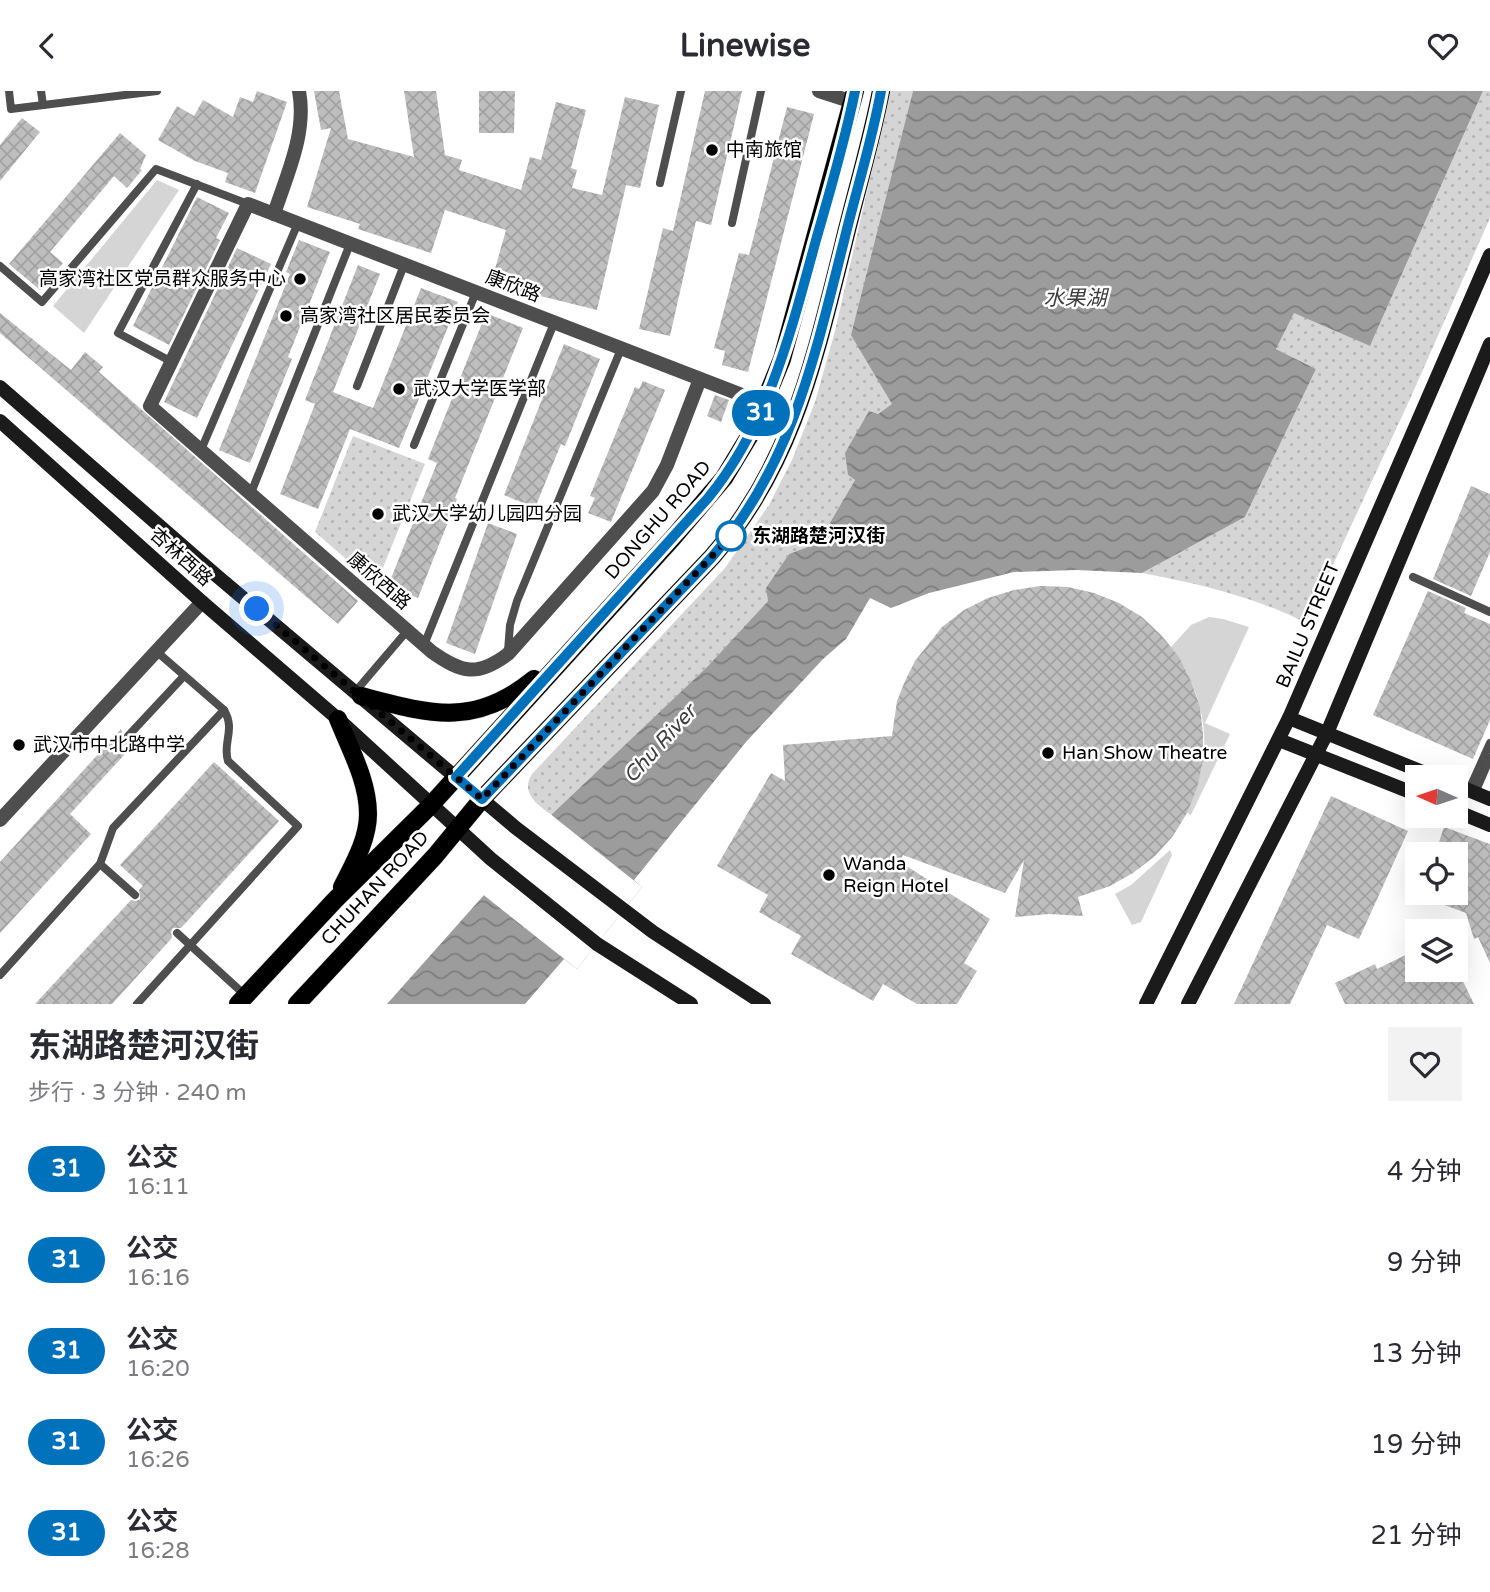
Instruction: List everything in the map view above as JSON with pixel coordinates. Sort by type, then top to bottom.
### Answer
[{"type":"main road","points":[[482,799],[712,557],[746,516],[761,492],[802,399],[881,91]]},
{"type":"main road","name":"DONGHU ROAD","points":[[456,777],[672,539],[724,478],[741,453],[765,404],[795,315],[854,96]]},
{"type":"main road","name":"BAILU STREET","points":[[1146,1004],[1279,740],[1490,255]]},
{"type":"main road","points":[[1188,1004],[1327,733],[1490,344]]},
{"type":"main road","name":"杏林西路","points":[[0,387],[456,777]]},
{"type":"main road","name":"杏林西路","points":[[0,421],[202,602],[338,719],[430,806]]},
{"type":"main road","points":[[358,694],[408,708],[439,713],[484,709],[498,704],[525,686],[570,650]]},
{"type":"main road","points":[[1289,717],[1406,765]]},
{"type":"main road","points":[[335,900],[358,854],[368,815],[362,778],[338,719]]},
{"type":"main road","points":[[1279,740],[1405,790]]},
{"type":"main road","points":[[456,777],[516,828],[624,911],[764,1004]]},
{"type":"main road","name":"CHUHAN ROAD","points":[[242,1000],[335,900],[456,777]]},
{"type":"main road","points":[[1468,791],[1490,799]]},
{"type":"main road","name":"CHUHAN ROAD","points":[[297,1004],[435,856],[482,799]]},
{"type":"main road","points":[[430,806],[597,944],[691,1004]]},
{"type":"main road","points":[[1468,816],[1490,825]]},
{"type":"street","points":[[274,214],[301,128],[302,106],[299,91]]},
{"type":"street","points":[[820,91],[854,96]]},
{"type":"street","name":"康欣路","points":[[248,204],[765,404]]},
{"type":"street","name":"康欣西路","points":[[248,204],[150,406],[407,631],[449,664],[464,670],[487,667],[508,654],[653,491],[667,465],[700,379]]},
{"type":"street","points":[[0,820],[202,602]]},
{"type":"lane","points":[[9,91],[11,109],[121,93],[157,91]]},
{"type":"lane","points":[[41,91],[43,105]]},
{"type":"lane","points":[[660,183],[681,91]]},
{"type":"lane","points":[[732,223],[761,91]]},
{"type":"lane","points":[[0,266],[42,302],[156,169],[248,204]]},
{"type":"lane","points":[[172,362],[118,333],[197,184]]},
{"type":"lane","points":[[201,450],[298,223]]},
{"type":"lane","points":[[251,493],[350,244]]},
{"type":"lane","points":[[357,386],[404,265]]},
{"type":"lane","points":[[414,445],[475,292]]},
{"type":"lane","points":[[424,645],[554,323]]},
{"type":"lane","points":[[508,654],[510,625],[517,601],[621,349]]},
{"type":"lane","points":[[1413,577],[1490,612]]},
{"type":"lane","points":[[358,694],[407,631]]},
{"type":"lane","points":[[137,1004],[298,826],[228,761],[226,755],[230,726],[224,711],[156,651]]},
{"type":"lane","points":[[128,736],[184,677]]},
{"type":"lane","points":[[0,975],[100,864],[113,828],[224,711]]},
{"type":"lane","points":[[1468,786],[1490,743]]},
{"type":"lane","points":[[1468,787],[1490,758]]},
{"type":"lane","points":[[100,864],[135,895]]},
{"type":"lane","points":[[177,933],[242,1000]]},
{"type":"shaded area","points":[[890,91],[913,91],[892,178],[892,405],[878,414],[848,475],[855,480],[818,543],[789,554],[767,588],[768,601],[708,666],[551,815],[529,792],[532,774],[725,568],[769,505],[792,460],[815,402],[835,331]]},
{"type":"shaded area","points":[[1483,91],[1490,91],[1490,218],[1306,623],[1266,605],[1226,592],[1142,573],[1245,517],[1316,369],[1276,349],[1294,312],[1370,346]]},
{"type":"shaded area","points":[[157,180],[179,190],[84,333],[53,306]]},
{"type":"shaded area","points":[[353,436],[425,464],[376,585],[315,532]]},
{"type":"shaded area","points":[[1209,617],[1249,627],[1205,723],[1230,734],[1191,815],[1187,813],[1203,761],[1204,731],[1193,687],[1180,659],[1171,647],[1191,625]]},
{"type":"shaded area","points":[[1170,850],[1172,855],[1141,922],[1132,925],[1115,894],[1131,885]]},
{"type":"water","name":"水果湖","points":[[913,91],[1483,91],[1370,346],[1294,313],[1276,349],[1316,369],[1245,517],[1142,573],[1076,570],[1014,572],[929,593],[891,608],[870,598],[846,639],[823,659],[746,742],[634,880],[642,887],[577,969],[564,959],[525,1004],[387,1004],[551,815],[708,666],[768,601],[766,588],[789,554],[818,543],[855,480],[848,475],[845,453],[869,411],[878,414],[892,404],[851,335]]},
{"type":"pier","points":[[549,813],[642,887],[577,969],[481,893]]},
{"type":"building","points":[[257,91],[287,102],[255,193],[225,182],[228,173],[195,161],[158,140],[177,106],[194,116],[203,100],[233,117],[240,97],[253,102]]},
{"type":"building","points":[[314,91],[339,91],[348,139],[414,157],[404,91],[436,91],[445,155],[462,160],[459,170],[521,190],[530,157],[541,160],[556,102],[586,110],[571,168],[577,170],[572,188],[602,195],[625,97],[659,105],[640,188],[626,185],[597,310],[508,288],[510,281],[493,276],[506,230],[445,210],[431,253],[358,229],[360,224],[307,207],[331,128],[321,130]]},
{"type":"building","points":[[479,91],[515,91],[514,133],[479,133]]},
{"type":"building","points":[[705,91],[742,91],[711,225],[696,221],[670,336],[639,329],[663,228],[673,231]]},
{"type":"building","points":[[787,107],[814,114],[748,372],[722,365],[725,351],[714,348],[739,253],[749,255]]},
{"type":"building","points":[[22,118],[40,132],[0,181],[0,145]]},
{"type":"building","points":[[120,133],[146,155],[140,169],[142,170],[127,188],[114,176],[50,252],[63,263],[40,290],[9,264]]},
{"type":"building","points":[[197,197],[229,213],[216,238],[220,240],[169,345],[133,326]]},
{"type":"building","points":[[299,240],[330,252],[288,357],[292,359],[250,463],[219,450],[290,274],[286,272]]},
{"type":"building","points":[[237,248],[271,264],[197,418],[164,402]]},
{"type":"building","points":[[358,265],[380,274],[333,392],[373,408],[421,288],[458,302],[399,448],[350,429],[318,509],[280,494],[315,404],[305,400]]},
{"type":"building","points":[[0,313],[71,370],[85,352],[103,367],[99,372],[358,601],[338,624],[0,333]]},
{"type":"building","points":[[486,313],[523,328],[418,598],[388,586],[437,463],[428,459]]},
{"type":"building","points":[[564,344],[600,359],[565,446],[561,444],[535,508],[504,495]]},
{"type":"building","points":[[643,381],[665,390],[611,522],[588,513],[595,498],[590,496],[635,387],[639,389]]},
{"type":"building","points":[[715,395],[729,400],[721,422],[707,416]]},
{"type":"building","points":[[1471,486],[1490,494],[1490,552],[1471,596],[1433,579]]},
{"type":"building","points":[[488,523],[517,534],[475,654],[446,643]]},
{"type":"building","name":"Han Show Theatre","points":[[1040,586],[1068,587],[1119,603],[1142,617],[1179,657],[1200,707],[1203,734],[1203,761],[1197,788],[1187,813],[1173,836],[1155,856],[1133,873],[1110,886],[1078,897],[1083,916],[1049,914],[1015,917],[1024,860],[1005,893],[903,855],[900,862],[990,919],[964,963],[977,971],[957,1004],[917,1004],[883,984],[873,1001],[791,954],[801,936],[759,912],[768,895],[717,866],[771,773],[785,781],[783,745],[892,736],[897,701],[905,681],[915,661],[942,627],[964,610],[988,598]]},
{"type":"building","points":[[1428,591],[1466,608],[1464,613],[1490,624],[1490,720],[1473,759],[1373,715]]},
{"type":"building","points":[[121,729],[124,741],[133,740],[135,743],[70,814],[91,834],[0,933],[0,862]]},
{"type":"building","points":[[214,762],[279,821],[181,928],[173,928],[172,938],[112,1004],[35,1004],[131,900],[140,899],[139,890],[143,886],[120,865]]},
{"type":"building","points":[[1331,796],[1408,831],[1359,939],[1327,925],[1290,1004],[1234,1004]]},
{"type":"building","points":[[1444,828],[1447,828],[1490,844],[1490,963],[1478,937],[1474,939],[1466,913],[1445,905],[1468,905],[1468,842],[1439,842]]},
{"type":"building","points":[[1405,955],[1405,982],[1463,982],[1474,1004],[1345,1004],[1335,983],[1375,964],[1377,969]]},
{"type":"bus line","name":"31","points":[[855,91],[782,359],[765,404],[741,453],[708,498],[672,539],[456,777],[482,799],[712,557],[731,536],[761,492],[802,399],[881,91]]},
{"type":"place","name":"中南旅馆","points":[[712,150]]},
{"type":"place","name":"高家湾社区党员群众服务中心","points":[[300,279]]},
{"type":"place","name":"高家湾社区居民委员会","points":[[286,316]]},
{"type":"place","name":"武汉大学医学部","points":[[399,389]]},
{"type":"place","name":"武汉大学幼儿园四分园","points":[[378,514]]},
{"type":"place","name":"东湖路楚河汉街","points":[[731,536]]},
{"type":"place","name":"武汉市中北路中学","points":[[19,745]]},
{"type":"place","name":"Han Show Theatre","points":[[1048,753]]},
{"type":"place","name":"Wanda Reign Hotel","points":[[829,875]]},
{"type":"route","points":[[257,609],[482,799],[731,536]]},
{"type":"water label","name":"Chu River","points":[[660,744]]}]
